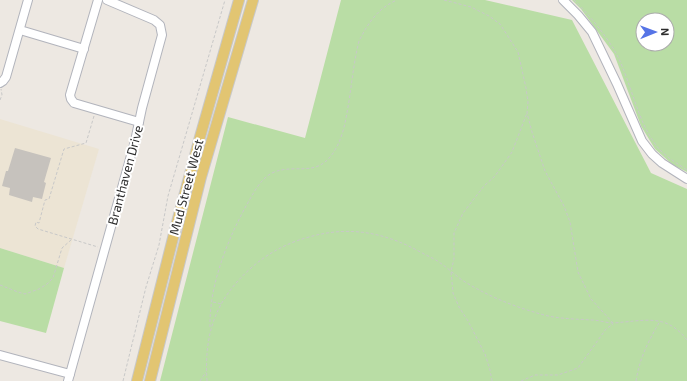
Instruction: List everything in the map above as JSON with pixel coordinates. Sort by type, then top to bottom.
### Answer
[{"type":"main road","name":"Mud Street West","points":[[137,381],[200,137],[240,0]]},
{"type":"main road","name":"Mud Street West","points":[[150,381],[201,177],[253,0]]},
{"type":"street","points":[[0,84],[6,76],[28,0]]},
{"type":"street","points":[[98,0],[70,96],[74,104],[139,122]]},
{"type":"street","name":"Branthaven Drive","points":[[69,378],[135,141],[142,108],[161,44],[162,31],[160,25],[154,20],[107,0]]},
{"type":"street","points":[[564,0],[578,14],[592,32],[642,141],[652,154],[662,163],[687,179]]},
{"type":"street","points":[[20,30],[84,49]]},
{"type":"street","points":[[0,355],[69,378]]},
{"type":"path","points":[[124,381],[146,287],[159,245],[168,196],[225,0]]},
{"type":"path","points":[[207,381],[208,343],[213,294],[226,248],[237,222],[254,192],[266,177],[282,170],[306,170],[318,167],[335,151],[345,125],[359,41],[365,28],[374,16],[388,4],[397,0]]},
{"type":"path","points":[[444,0],[471,7],[489,16],[500,24],[518,52],[528,102],[527,113],[512,152],[496,176],[472,199],[462,213],[454,233],[454,259],[451,271],[453,293],[485,354],[492,381]]},
{"type":"path","points":[[574,0],[596,25],[617,55],[641,116],[659,149],[687,170]]},
{"type":"path","points":[[0,84],[2,95],[0,100]]},
{"type":"path","points":[[96,110],[86,143],[64,149],[49,199],[45,200],[39,223],[36,222],[35,226],[38,229],[105,249]]},
{"type":"path","points":[[527,113],[545,171],[564,206],[570,222],[578,272],[582,282],[591,300],[614,323]]},
{"type":"path","points":[[210,329],[231,288],[259,261],[280,247],[326,232],[355,231],[374,233],[394,239],[442,264],[461,279],[499,300],[525,310],[570,320],[593,320],[614,323],[643,320],[661,321],[668,323],[681,332],[687,340]]},
{"type":"path","points":[[0,285],[25,294],[48,284],[53,278],[62,248],[71,239]]},
{"type":"path","points":[[213,302],[222,304]]},
{"type":"path","points":[[636,381],[641,358],[646,345],[661,321]]},
{"type":"path","points":[[521,381],[535,376],[558,375],[578,368],[606,329],[614,323]]},
{"type":"path","points":[[200,381],[207,371]]},
{"type":"shaded area","points":[[0,119],[99,149],[64,268],[0,248]]},
{"type":"green space","points":[[341,0],[485,0],[572,20],[651,173],[687,189],[687,381],[160,381],[228,117],[305,138]]},
{"type":"green space","points":[[572,0],[687,0],[687,172],[673,165],[655,149],[641,126],[614,54],[581,9]]},
{"type":"green space","points":[[0,248],[64,268],[46,333],[0,321]]},
{"type":"building","points":[[15,148],[51,158],[44,182],[46,183],[42,199],[33,197],[32,202],[9,195],[10,188],[2,186]]}]
